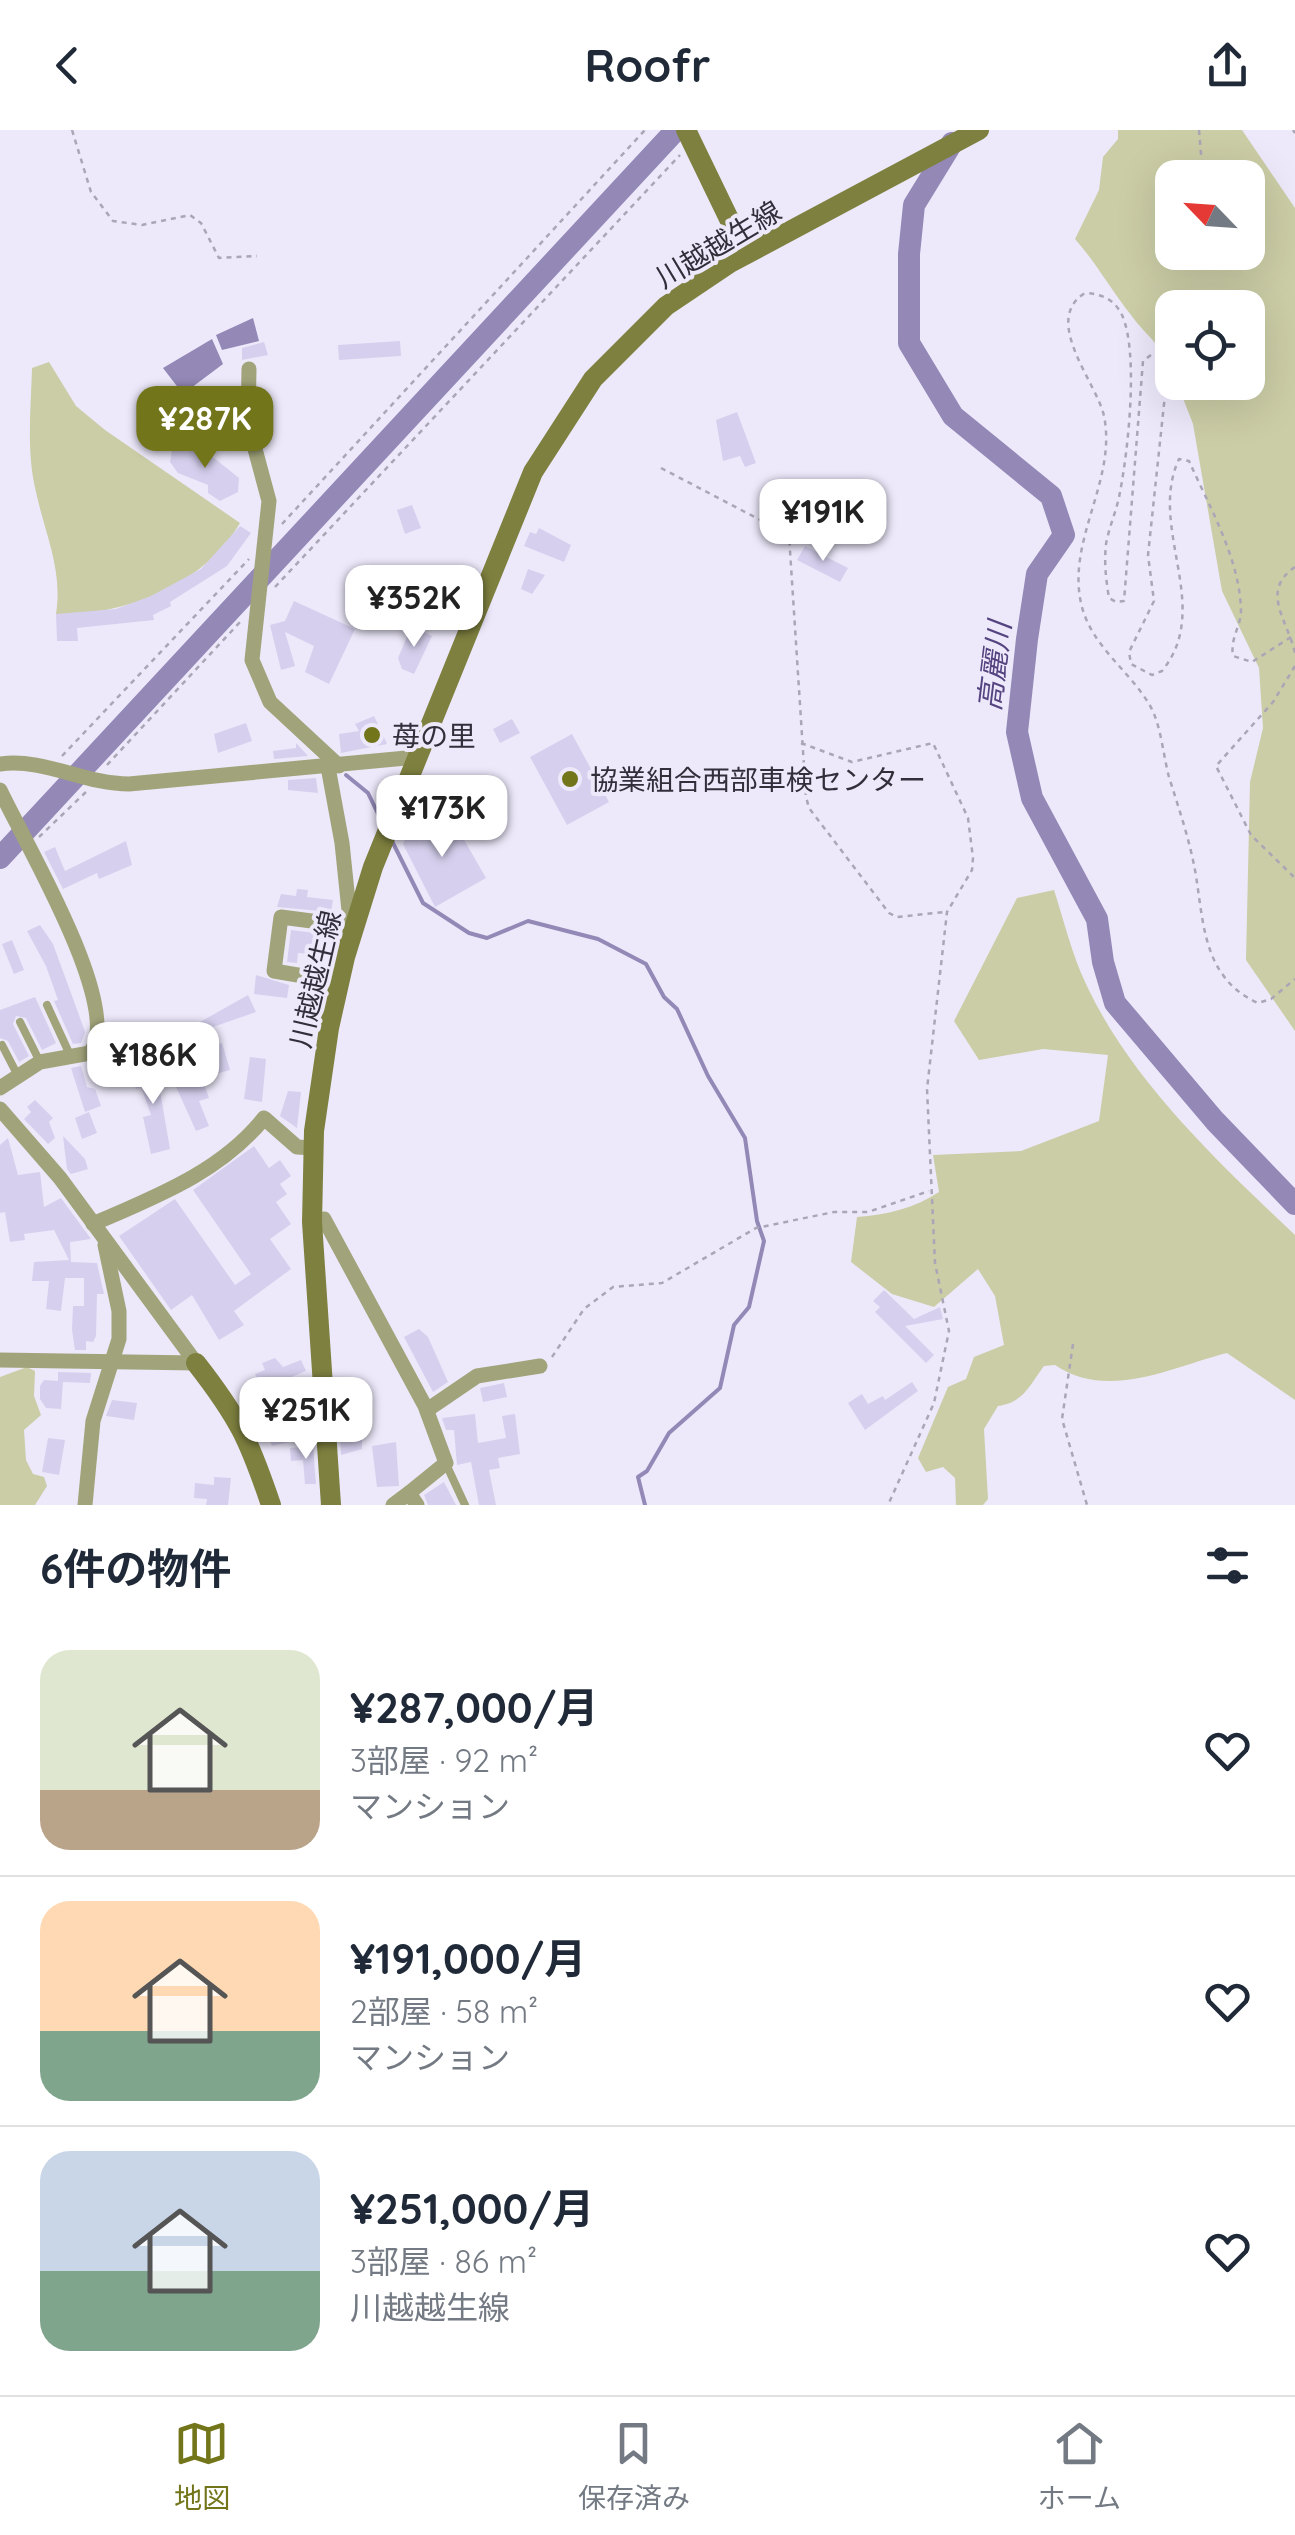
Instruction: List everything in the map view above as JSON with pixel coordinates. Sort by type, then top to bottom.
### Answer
[{"type":"main road","name":"川越越生線","points":[[330,1505],[312,1222],[314,1148],[339,982],[351,930],[416,757],[516,512],[553,436],[618,351],[666,306],[746,254],[979,130]]},
{"type":"main road","points":[[689,137],[746,254]]},
{"type":"main road","points":[[196,1363],[236,1414],[256,1454],[271,1505]]},
{"type":"street","points":[[249,369],[248,423],[268,501],[252,660],[260,687],[270,702],[333,766],[351,930],[280,917],[274,971],[339,982]]},
{"type":"street","points":[[0,764],[53,768],[94,781],[128,784],[416,757]]},
{"type":"street","points":[[0,790],[83,958],[100,1024],[90,1053]]},
{"type":"street","points":[[0,1088],[40,1062],[90,1053],[150,1052],[192,1033],[205,1034]]},
{"type":"street","points":[[0,1110],[93,1224],[196,1363]]},
{"type":"street","points":[[93,1224],[188,1182],[264,1118],[297,1147],[314,1148]]},
{"type":"street","points":[[312,1222],[324,1219],[427,1410],[446,1463],[413,1499],[393,1505]]},
{"type":"street","points":[[85,1505],[93,1421],[119,1339],[119,1311],[104,1240]]},
{"type":"street","points":[[0,1360],[196,1363]]},
{"type":"street","points":[[427,1410],[476,1376],[540,1366]]},
{"type":"lane","points":[[47,1005],[70,1055]]},
{"type":"lane","points":[[20,1022],[40,1062]]},
{"type":"lane","points":[[2,1045],[17,1074]]},
{"type":"lane","points":[[446,1463],[465,1505]]},
{"type":"path","points":[[72,130],[91,192],[113,221],[142,225],[190,215],[201,223],[219,258],[257,256]]},
{"type":"path","points":[[53,768],[644,130]]},
{"type":"path","points":[[1199,130],[1203,160]]},
{"type":"path","points":[[28,848],[689,137]]},
{"type":"path","points":[[1291,637],[1252,662],[1233,656],[1231,642],[1241,614],[1227,548],[1189,461],[1180,459],[1170,499],[1183,631],[1162,671],[1152,674],[1131,664],[1129,652],[1150,618],[1154,601],[1148,555],[1167,376],[1162,360],[1151,355],[1143,361],[1124,601],[1116,602],[1109,598],[1104,572],[1106,542],[1120,493],[1129,385],[1127,332],[1121,313],[1110,298],[1085,294],[1076,299],[1068,311],[1069,327],[1104,414],[1106,444],[1078,557],[1081,604],[1092,634],[1150,706],[1193,860],[1210,947],[1221,973],[1241,995],[1258,1003],[1271,999],[1295,979]]},
{"type":"path","points":[[661,468],[789,536],[808,808],[889,913],[897,917],[947,912]]},
{"type":"path","points":[[1295,567],[1282,576],[1276,596],[1295,653]]},
{"type":"path","points":[[1295,666],[1273,702],[1216,766],[1251,834],[1295,878]]},
{"type":"path","points":[[801,743],[852,762],[926,743],[938,748],[968,818],[973,858],[972,870],[947,912],[927,1089],[936,1276],[950,1331],[948,1347],[934,1403],[888,1505]]},
{"type":"path","points":[[540,1366],[550,1360],[584,1309],[602,1292],[662,1283],[756,1228],[834,1212],[868,1212],[931,1190]]},
{"type":"path","points":[[1073,1344],[1062,1419],[1086,1505]]},
{"type":"green space","points":[[1118,130],[1242,130],[1262,160],[1155,160],[1155,270],[1265,270],[1265,164],[1295,208],[1295,1031],[1246,960],[1250,782],[1263,728],[1259,668],[1222,591],[1193,424],[1184,400],[1265,400],[1265,290],[1155,290],[1155,343],[1075,239],[1099,190],[1103,157],[1118,139]]},
{"type":"green space","points":[[49,362],[76,406],[240,523],[225,545],[184,580],[109,609],[56,614],[55,567],[36,492],[30,446],[32,368]]},
{"type":"green space","points":[[1054,890],[1081,973],[1127,1054],[1178,1118],[1295,1235],[1295,1400],[1227,1353],[1118,1381],[1096,1380],[1055,1365],[1044,1366],[1020,1397],[998,1406],[984,1429],[988,1499],[983,1505],[956,1505],[955,1478],[943,1467],[926,1472],[918,1458],[948,1387],[966,1379],[974,1357],[1004,1345],[995,1296],[978,1269],[934,1307],[892,1294],[851,1262],[857,1217],[900,1210],[939,1192],[933,1155],[1021,1151],[1099,1121],[1108,1055],[1043,1049],[979,1060],[954,1021],[1017,898]]},
{"type":"green space","points":[[27,1367],[35,1371],[34,1396],[41,1415],[24,1430],[26,1460],[33,1474],[44,1477],[47,1486],[35,1505],[0,1505],[0,1377]]},
{"type":"shaded area","points":[[253,318],[259,341],[222,350],[216,335]]},
{"type":"shaded area","points":[[212,339],[223,364],[183,394],[163,368]]},
{"type":"building","points":[[400,341],[401,356],[339,360],[338,345]]},
{"type":"building","points":[[264,342],[268,355],[242,360],[242,348]]},
{"type":"building","points":[[737,412],[756,463],[745,467],[740,456],[723,461],[716,420]]},
{"type":"building","points":[[194,442],[239,478],[238,492],[220,501],[208,493],[208,485],[178,473],[170,462],[172,450]]},
{"type":"building","points":[[412,505],[421,528],[405,534],[397,510]]},
{"type":"building","points":[[240,526],[251,533],[227,566],[170,602],[171,606],[153,615],[154,620],[77,628],[78,641],[57,641],[56,614],[116,609],[151,596],[201,569]]},
{"type":"building","points":[[539,528],[571,545],[564,562],[524,546],[530,532],[536,534]]},
{"type":"building","points":[[805,546],[848,568],[840,582],[797,560]]},
{"type":"building","points":[[528,569],[545,575],[532,594],[521,589]]},
{"type":"building","points":[[294,601],[355,629],[329,684],[305,672],[314,646],[285,632],[295,666],[281,670],[270,625],[285,621]]},
{"type":"building","points":[[418,629],[432,636],[414,674],[402,669],[398,658],[409,632]]},
{"type":"building","points":[[374,716],[387,744],[341,753],[339,734],[359,731],[355,724]]},
{"type":"building","points":[[512,719],[520,733],[500,743],[493,729]]},
{"type":"building","points":[[246,723],[252,741],[218,753],[214,734]]},
{"type":"building","name":"協業組合西部車検センター","points":[[572,734],[609,802],[567,825],[530,757]]},
{"type":"building","points":[[296,743],[308,756],[274,759],[273,751],[296,748]]},
{"type":"building","points":[[316,778],[318,793],[288,790],[288,780]]},
{"type":"building","points":[[425,819],[447,828],[455,824],[486,878],[435,907],[403,844],[411,826]]},
{"type":"building","points":[[126,841],[132,865],[99,879],[97,873],[63,889],[44,852],[55,847],[65,871]]},
{"type":"building","points":[[297,889],[308,890],[307,897],[333,900],[331,912],[277,907],[281,894],[296,896]]},
{"type":"building","points":[[40,925],[53,944],[85,1032],[81,1043],[73,1044],[54,1001],[58,1000],[46,966],[27,931]]},
{"type":"building","points":[[291,930],[332,935],[332,940],[323,939],[321,955],[298,953],[297,963],[287,962]]},
{"type":"building","points":[[12,940],[24,970],[14,974],[2,944]]},
{"type":"building","points":[[256,975],[289,985],[287,998],[254,994]]},
{"type":"building","points":[[248,995],[256,1012],[213,1027],[200,1022]]},
{"type":"building","points":[[35,997],[56,1043],[42,1050],[26,1018],[16,1016],[13,1024],[29,1056],[19,1062],[8,1041],[0,1038],[0,1010]]},
{"type":"building","points":[[222,1043],[230,1070],[202,1078],[209,1098],[199,1101],[209,1126],[196,1131],[164,1060]]},
{"type":"building","points":[[250,1057],[266,1059],[262,1102],[244,1099]]},
{"type":"building","points":[[155,1062],[170,1149],[151,1154],[143,1117],[151,1115],[141,1087],[136,1089],[130,1071]]},
{"type":"building","points":[[81,1066],[87,1087],[95,1089],[101,1106],[85,1112],[71,1068]]},
{"type":"building","points":[[288,1091],[301,1092],[297,1128],[280,1116]]},
{"type":"building","points":[[35,1100],[53,1118],[49,1122],[55,1138],[48,1144],[24,1119],[31,1112],[27,1107]]},
{"type":"building","points":[[89,1112],[97,1133],[82,1139],[75,1118]]},
{"type":"building","points":[[63,1136],[85,1159],[88,1169],[71,1174],[67,1169]]},
{"type":"building","points":[[8,1138],[18,1175],[40,1172],[44,1207],[61,1198],[91,1239],[70,1242],[71,1262],[97,1263],[104,1294],[97,1294],[96,1336],[93,1342],[86,1341],[86,1350],[75,1350],[72,1330],[73,1306],[84,1306],[84,1278],[65,1278],[61,1311],[46,1309],[49,1281],[32,1281],[34,1262],[69,1260],[54,1230],[24,1234],[25,1240],[10,1242],[5,1212],[0,1213],[0,1145]]},
{"type":"building","points":[[254,1146],[269,1168],[280,1160],[291,1176],[280,1184],[287,1194],[276,1202],[291,1224],[270,1239],[291,1269],[234,1311],[244,1325],[219,1340],[192,1295],[171,1310],[119,1236],[175,1199],[235,1285],[251,1274],[193,1190]]},
{"type":"building","points":[[884,1290],[914,1319],[940,1307],[943,1319],[905,1326],[934,1355],[926,1363],[875,1312],[880,1307],[873,1301]]},
{"type":"building","points":[[419,1329],[428,1337],[448,1382],[433,1392],[404,1337]]},
{"type":"building","points":[[275,1358],[283,1367],[301,1360],[306,1371],[289,1378],[299,1406],[310,1402],[312,1423],[288,1426],[273,1384],[261,1388],[255,1374],[265,1370],[262,1363]]},
{"type":"building","points":[[58,1372],[91,1373],[90,1383],[63,1382],[61,1409],[46,1408],[40,1399],[40,1386],[44,1380],[58,1381]]},
{"type":"building","points":[[912,1382],[918,1391],[865,1430],[848,1403],[862,1394],[868,1404],[883,1396],[885,1400]]},
{"type":"building","points":[[504,1383],[507,1397],[483,1402],[480,1388]]},
{"type":"building","points":[[112,1400],[137,1403],[134,1420],[106,1416]]},
{"type":"building","points":[[475,1414],[478,1443],[506,1438],[502,1416],[515,1414],[520,1454],[498,1458],[500,1468],[489,1470],[496,1505],[479,1505],[471,1462],[457,1465],[454,1430],[446,1430],[442,1418]]},
{"type":"building","points":[[282,1422],[290,1442],[272,1446],[265,1429]]},
{"type":"building","points":[[362,1428],[362,1449],[341,1455],[340,1433]]},
{"type":"building","points":[[48,1438],[65,1440],[59,1475],[42,1472]]},
{"type":"building","points":[[396,1442],[399,1486],[377,1487],[372,1446]]},
{"type":"building","points":[[313,1446],[316,1484],[305,1484],[303,1460],[291,1461],[290,1448]]},
{"type":"building","points":[[214,1477],[231,1478],[228,1505],[206,1505],[207,1499],[194,1498],[195,1483],[214,1485]]},
{"type":"building","points":[[444,1482],[456,1505],[428,1505],[424,1495]]},
{"type":"waterway","points":[[0,858],[676,130]]},
{"type":"waterway","name":"高麗川","points":[[952,143],[914,205],[909,254],[909,343],[953,416],[1051,496],[1064,535],[1037,574],[1027,639],[1017,732],[1032,798],[1097,919],[1103,962],[1115,1003],[1215,1121],[1295,1204]]},
{"type":"waterway","points":[[346,775],[368,793],[382,822]]},
{"type":"waterway","points":[[391,839],[423,903],[469,933],[487,938],[528,921],[598,939],[646,964],[664,997],[677,1009],[708,1076],[745,1138],[757,1221],[764,1241],[749,1307],[734,1325],[720,1388],[669,1433],[647,1471],[638,1477],[645,1505]]},
{"type":"place","name":"苺の里","points":[[372,735]]},
{"type":"place","name":"協業組合西部車検センター","points":[[570,779]]}]
